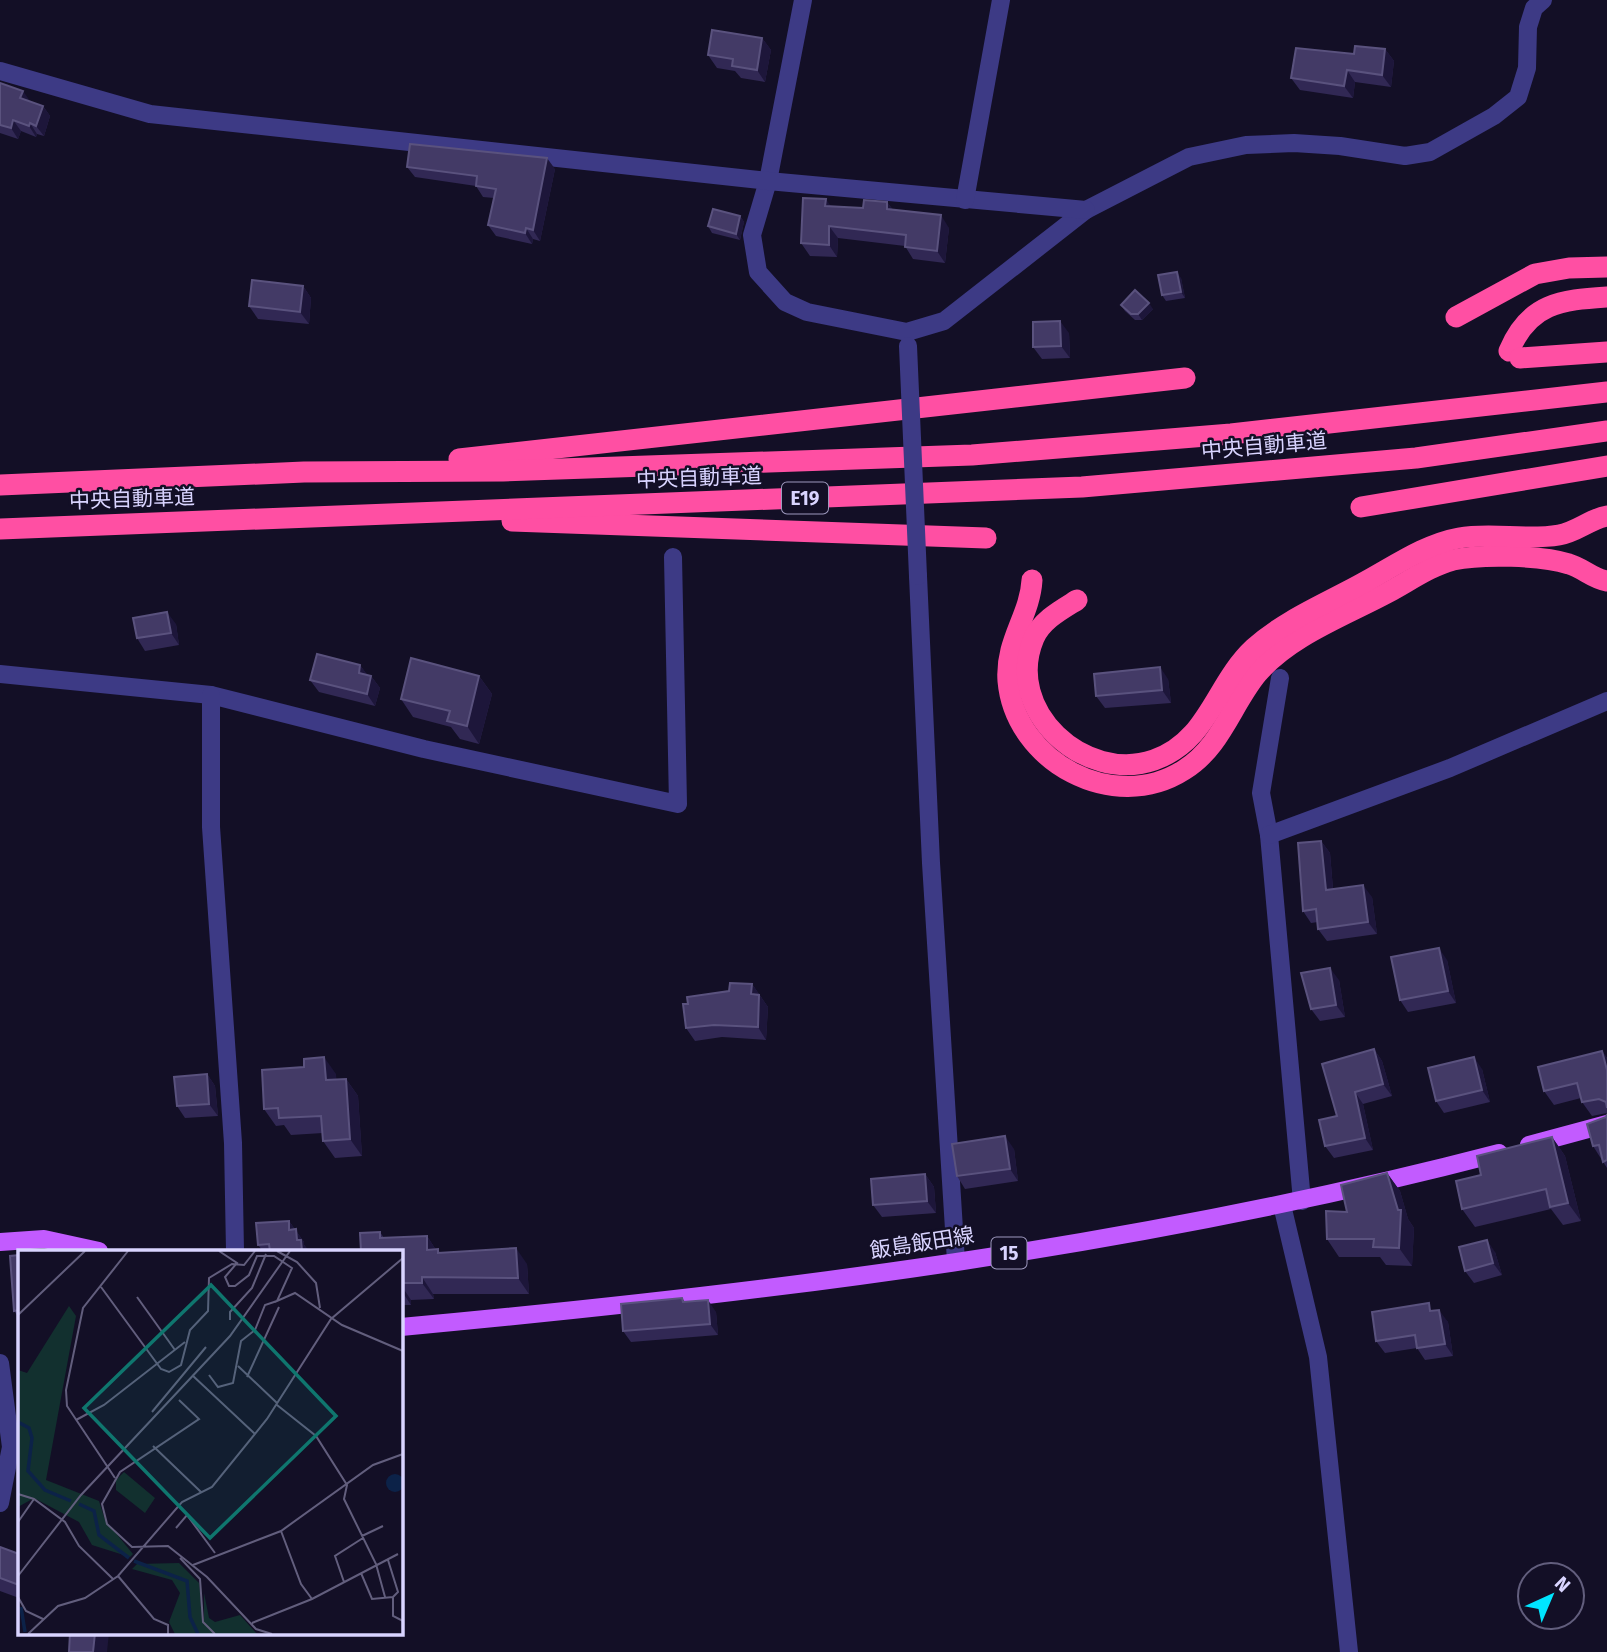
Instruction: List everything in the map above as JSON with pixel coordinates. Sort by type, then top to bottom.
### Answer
[{"type":"highway","points":[[1456,317],[1535,274],[1569,268],[1607,267]]},
{"type":"highway","points":[[1607,298],[1563,299],[1545,308],[1516,335],[1515,355],[1607,352]]},
{"type":"highway","points":[[304,472],[483,457],[1185,377]]},
{"type":"highway","name":"中央自動車道","points":[[0,485],[304,472],[503,471],[972,455],[1231,435],[1607,392]]},
{"type":"highway","name":"中央自動車道","points":[[0,529],[1083,487],[1416,458],[1607,431]]},
{"type":"highway","points":[[1362,507],[1607,466]]},
{"type":"highway","points":[[348,515],[986,538]]},
{"type":"highway","points":[[1077,600],[1053,615],[1034,638],[1029,672],[1036,705],[1054,735],[1083,755],[1117,765],[1136,764],[1170,753],[1198,731],[1243,660],[1271,635],[1420,552],[1458,538],[1559,536],[1607,516]]},
{"type":"highway","points":[[1032,580],[1031,595],[1010,644],[1010,696],[1016,714],[1033,742],[1057,765],[1091,781],[1131,785],[1168,778],[1198,758],[1223,732],[1254,678],[1280,653],[1438,566],[1475,558],[1554,560],[1607,581]]},
{"type":"main road","name":"飯島飯田線","points":[[402,1327],[617,1307],[1135,1235],[1282,1205],[1607,1125]]},
{"type":"main road","points":[[0,1242],[44,1239],[94,1250]]},
{"type":"street","points":[[803,0],[768,181],[752,235],[758,272],[785,302],[807,312],[907,339],[944,321],[1086,210],[1189,158],[1215,150],[1294,143],[1340,146],[1405,156],[1430,152],[1493,116],[1518,96],[1527,68],[1528,27],[1534,8],[1542,0]]},
{"type":"street","points":[[964,200],[1001,0]]},
{"type":"street","points":[[0,71],[150,114],[768,181],[1086,210]]},
{"type":"street","points":[[907,339],[931,877],[956,1261]]},
{"type":"street","points":[[0,674],[211,695],[424,749],[678,804],[673,557]]},
{"type":"street","points":[[1280,678],[1261,793],[1269,835],[1302,1200]]},
{"type":"street","points":[[211,695],[211,827],[233,1143],[236,1250]]},
{"type":"street","points":[[1269,835],[1450,768],[1607,701]]},
{"type":"street","points":[[1282,1205],[1318,1357],[1349,1652]]},
{"type":"street","points":[[0,1363],[11,1447],[0,1503]]},
{"type":"building","points":[[712,30],[762,38],[757,70],[732,66],[733,59],[708,55]]},
{"type":"building","points":[[1355,46],[1385,49],[1382,75],[1347,70],[1344,86],[1291,78],[1296,48],[1354,54]]},
{"type":"building","points":[[0,83],[23,91],[20,98],[43,106],[36,126],[13,120],[11,128],[0,125]]},
{"type":"building","points":[[410,144],[547,158],[533,230],[526,228],[525,233],[488,225],[496,189],[476,186],[477,176],[407,167]]},
{"type":"building","points":[[803,198],[826,199],[825,206],[863,208],[864,200],[887,202],[887,209],[941,215],[937,251],[905,247],[906,235],[829,226],[829,245],[801,243]]},
{"type":"building","points":[[713,209],[740,216],[736,234],[708,226]]},
{"type":"building","points":[[1177,272],[1181,292],[1162,295],[1158,275]]},
{"type":"building","points":[[252,280],[303,286],[300,312],[249,306]]},
{"type":"building","points":[[1135,290],[1149,303],[1138,314],[1131,314],[1121,305]]},
{"type":"building","points":[[1060,321],[1061,346],[1033,347],[1033,322]]},
{"type":"building","points":[[167,612],[171,633],[137,638],[133,618]]},
{"type":"building","points":[[317,654],[360,665],[359,673],[371,676],[367,694],[310,680]]},
{"type":"building","points":[[411,658],[479,676],[467,726],[447,721],[450,711],[401,699]]},
{"type":"building","points":[[1160,667],[1162,690],[1096,696],[1094,674]]},
{"type":"building","points":[[1321,841],[1326,890],[1363,885],[1368,922],[1318,929],[1316,909],[1303,911],[1298,843]]},
{"type":"building","points":[[1439,948],[1448,991],[1400,1000],[1391,957]]},
{"type":"building","points":[[1330,968],[1336,1005],[1311,1009],[1301,973]]},
{"type":"building","points":[[730,983],[752,984],[751,994],[759,995],[758,1027],[714,1025],[686,1028],[683,1004],[688,1004],[687,997],[729,991]]},
{"type":"building","points":[[1374,1049],[1383,1084],[1355,1092],[1365,1138],[1325,1146],[1319,1120],[1337,1116],[1322,1064]]},
{"type":"building","points":[[1602,1051],[1607,1070],[1607,1108],[1606,1102],[1599,1099],[1582,1102],[1577,1083],[1544,1091],[1538,1067]]},
{"type":"building","points":[[324,1057],[326,1080],[346,1079],[350,1139],[323,1141],[321,1116],[279,1118],[278,1108],[264,1109],[262,1070],[304,1067],[304,1059]]},
{"type":"building","points":[[1474,1057],[1482,1090],[1436,1101],[1428,1068]]},
{"type":"building","points":[[207,1074],[209,1104],[177,1106],[174,1077]]},
{"type":"building","points":[[1607,1114],[1607,1160],[1603,1162],[1599,1145],[1593,1146],[1587,1124],[1606,1117]]},
{"type":"building","points":[[1005,1136],[1010,1169],[957,1176],[952,1144]]},
{"type":"building","points":[[1552,1137],[1568,1203],[1550,1207],[1546,1189],[1462,1209],[1456,1181],[1481,1175],[1477,1156]]},
{"type":"building","points":[[1387,1173],[1398,1210],[1401,1210],[1399,1248],[1373,1247],[1374,1239],[1327,1239],[1326,1211],[1347,1212],[1341,1185]]},
{"type":"building","points":[[925,1174],[927,1201],[873,1205],[871,1179]]},
{"type":"building","points":[[289,1221],[289,1230],[296,1229],[302,1250],[270,1250],[269,1244],[258,1245],[256,1223]]},
{"type":"building","points":[[380,1232],[380,1238],[427,1236],[427,1250],[438,1249],[438,1253],[516,1248],[518,1278],[422,1277],[422,1283],[402,1283],[402,1250],[361,1250],[360,1233]]},
{"type":"building","points":[[1487,1240],[1493,1263],[1465,1271],[1459,1247]]},
{"type":"building","points":[[18,1255],[18,1310],[14,1311],[10,1256]]},
{"type":"building","points":[[682,1298],[683,1302],[708,1300],[710,1324],[623,1331],[621,1304]]},
{"type":"building","points":[[1429,1303],[1430,1311],[1439,1310],[1445,1344],[1417,1348],[1415,1335],[1376,1341],[1372,1312]]},
{"type":"building","points":[[0,1547],[18,1554],[18,1585],[0,1578]]},
{"type":"building","points":[[70,1634],[95,1634],[93,1652],[69,1652]]}]
